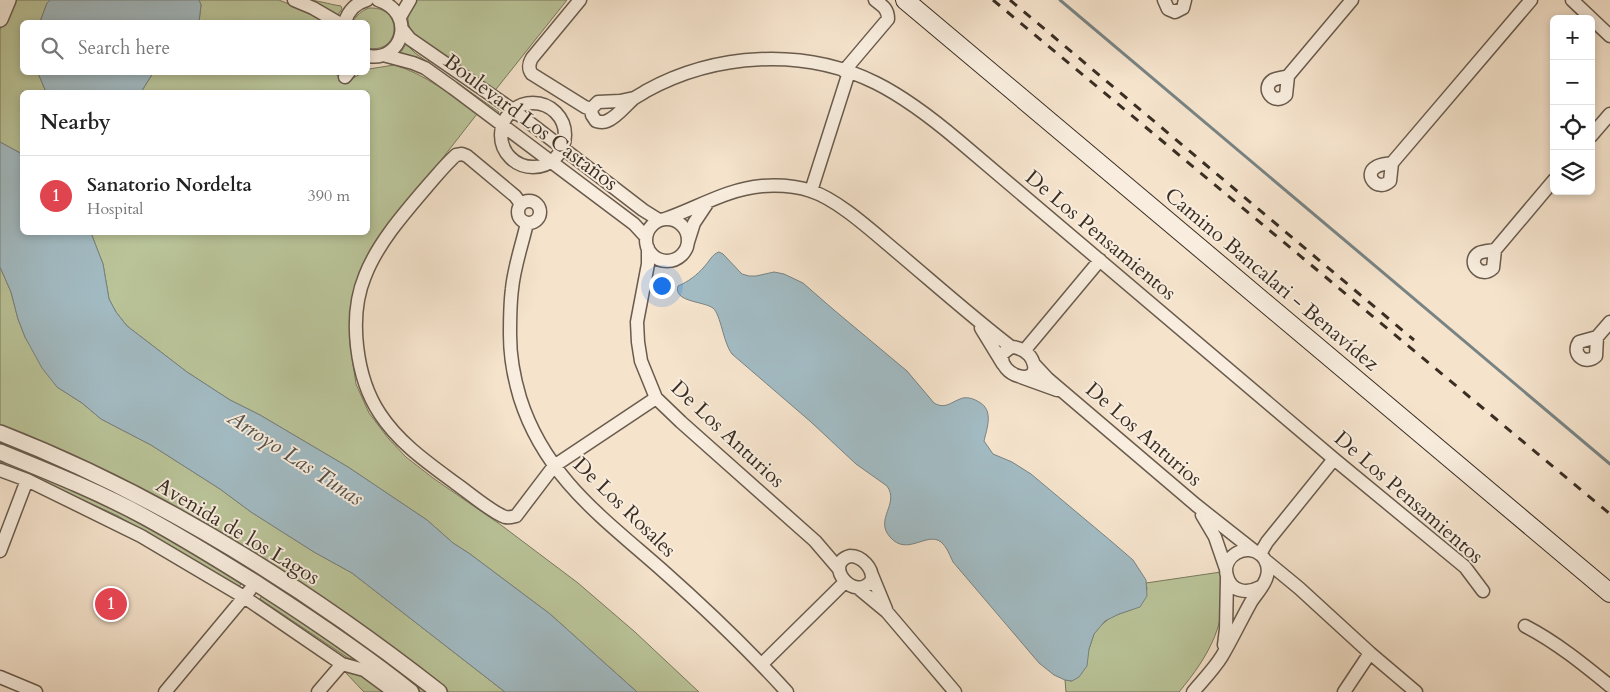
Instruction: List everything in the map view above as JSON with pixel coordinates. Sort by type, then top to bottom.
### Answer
[{"type":"main road","name":"Camino Bancalari - Benavídez","points":[[906,0],[1610,593]]},
{"type":"street","points":[[0,18],[8,0]]},
{"type":"street","points":[[294,0],[334,20]]},
{"type":"street","name":"Boulevard Los Castaños","points":[[378,0],[387,3],[394,9],[410,38],[513,110],[643,210],[662,219]]},
{"type":"street","points":[[372,57],[390,51],[396,45],[400,37],[401,23],[410,0]]},
{"type":"street","points":[[580,0],[532,58],[530,72],[585,107],[592,109]]},
{"type":"street","points":[[812,191],[846,72],[888,19],[886,8],[876,0]]},
{"type":"street","points":[[1164,0],[1168,9],[1175,12],[1183,8],[1185,0]]},
{"type":"street","points":[[1288,76],[1352,0]]},
{"type":"street","points":[[1392,163],[1531,0]]},
{"type":"street","points":[[346,20],[349,12],[361,1]]},
{"type":"street","points":[[1577,2],[1610,36]]},
{"type":"street","name":"Boulevard Los Castaños","points":[[372,57],[413,62],[424,68],[634,224],[647,243]]},
{"type":"street","name":"De Los Pensamientos","points":[[634,98],[666,80],[697,70],[754,59],[780,59],[805,62],[846,72],[875,82],[928,115],[1334,459],[1465,567],[1483,591]]},
{"type":"street","points":[[634,98],[609,121],[596,121],[592,115],[592,109],[598,102],[634,98]]},
{"type":"street","points":[[532,103],[543,105],[560,117],[565,137],[563,147],[558,155],[542,166],[532,167],[523,166],[507,154],[502,146],[500,136],[506,117],[513,110],[522,105],[532,103]]},
{"type":"street","points":[[1595,131],[1610,114]]},
{"type":"street","points":[[521,204],[515,196],[467,156],[462,154],[456,155],[410,207],[383,244],[365,276],[357,310],[356,327],[364,377],[370,396],[379,414],[415,453],[504,517],[516,516],[554,466],[656,398]]},
{"type":"street","points":[[1495,250],[1550,185]]},
{"type":"street","points":[[672,260],[666,261],[655,257],[647,243],[650,227],[662,219],[731,192],[762,186],[790,187],[812,191],[832,202],[868,228],[976,319],[1031,357],[1034,364],[1032,373],[1029,376],[1021,377]]},
{"type":"street","points":[[645,282],[658,268],[683,254],[694,223],[710,200]]},
{"type":"street","points":[[531,201],[538,205],[540,212],[537,219],[531,223],[521,220],[518,214],[521,204],[531,201]]},
{"type":"street","points":[[662,219],[677,221],[682,225],[688,235],[688,242]]},
{"type":"street","name":"De Los Rosales","points":[[527,223],[512,289],[510,336],[518,391],[530,427],[554,466],[581,498],[664,572],[762,664],[787,692]]},
{"type":"street","name":"De Los Anturios","points":[[647,243],[648,264],[637,322],[638,342],[641,361],[656,398],[815,541]]},
{"type":"street","points":[[1003,365],[1002,354],[1017,349],[1100,260]]},
{"type":"street","points":[[976,319],[1003,365],[1010,372],[1067,393]]},
{"type":"street","points":[[1597,337],[1610,322]]},
{"type":"street","name":"De Los Anturios","points":[[1034,364],[1048,379],[1299,588]]},
{"type":"street","name":"Avenida de los Lagos","points":[[0,433],[94,473],[162,508],[322,606],[398,660],[439,692]]},
{"type":"street","name":"Avenida de los Lagos","points":[[0,452],[74,482],[145,517],[312,619],[387,672],[411,692]]},
{"type":"street","points":[[1259,555],[1267,542],[1334,459]]},
{"type":"street","points":[[0,470],[27,480],[142,536],[244,597],[342,664],[364,670],[394,692]]},
{"type":"street","points":[[0,551],[27,480]]},
{"type":"street","points":[[1196,504],[1215,537],[1230,583],[1241,591],[1254,591],[1262,585],[1285,583],[1299,588],[1416,692]]},
{"type":"street","points":[[815,541],[834,550],[855,556],[864,562],[869,568],[887,612]]},
{"type":"street","points":[[815,541],[838,569],[845,582],[858,588],[887,612],[955,692]]},
{"type":"street","points":[[1193,692],[1221,657],[1268,572],[1259,555],[1246,550],[1235,554],[1227,563],[1226,629],[1221,657]]},
{"type":"street","points":[[838,569],[842,560],[855,556]]},
{"type":"street","points":[[858,588],[869,584],[872,580],[872,575]]},
{"type":"street","points":[[762,664],[845,582]]},
{"type":"street","points":[[165,692],[255,583]]},
{"type":"street","points":[[1525,626],[1543,636],[1610,686]]},
{"type":"street","points":[[1344,692],[1370,653]]},
{"type":"street","points":[[318,692],[342,664]]},
{"type":"street","points":[[0,677],[36,692]]},
{"type":"green space","points":[[14,0],[50,0],[41,20],[20,20],[20,75],[39,75],[45,90],[20,90],[20,153],[0,142],[0,30],[9,7]]},
{"type":"green space","points":[[199,0],[279,0],[324,20],[199,20],[201,5]]},
{"type":"green space","points":[[304,0],[341,6],[342,9],[337,16]]},
{"type":"green space","points":[[413,0],[567,0],[493,93],[414,37],[409,27],[408,18]]},
{"type":"green space","points":[[369,8],[381,9],[389,14],[394,30],[392,38],[387,44],[379,48],[370,48],[370,20],[354,20],[364,10]]},
{"type":"green space","points":[[406,44],[415,53],[499,112],[497,115],[399,55]]},
{"type":"green space","points":[[394,65],[406,69],[427,79],[477,114],[392,223],[350,320],[350,344],[356,384],[369,413],[388,438],[406,457],[578,583],[635,632],[699,692],[637,692],[550,614],[453,543],[427,520],[348,467],[260,415],[230,400],[187,372],[127,326],[109,299],[103,264],[92,235],[370,235],[370,90],[142,90],[152,75],[337,75],[346,82],[358,75],[370,75],[370,69]]},
{"type":"green space","points":[[0,267],[11,292],[25,337],[57,387],[82,403],[101,419],[151,445],[220,489],[251,512],[314,552],[352,573],[505,692],[449,692],[368,629],[88,464],[0,426]]},
{"type":"green space","points":[[0,438],[93,478],[223,550],[343,627],[431,692],[420,692],[341,633],[0,445]]},
{"type":"green space","points":[[0,458],[118,510],[160,532],[242,582],[239,587],[118,516],[0,462]]},
{"type":"green space","points":[[1221,572],[1223,589],[1220,622],[1208,651],[1179,692],[1066,692],[1065,680],[1072,681],[1099,627],[1111,617],[1133,609],[1147,589],[1146,583]]},
{"type":"green space","points":[[262,595],[362,662],[348,658],[260,599]]},
{"type":"green space","points":[[345,672],[359,672],[389,692],[364,692]]},
{"type":"water","points":[[50,0],[199,0],[201,5],[199,20],[41,20]]},
{"type":"water","points":[[39,75],[152,75],[142,90],[45,90]]},
{"type":"water","name":"Arroyo Las Tunas","points":[[0,142],[20,153],[20,235],[92,235],[103,264],[109,299],[127,326],[187,372],[230,400],[260,415],[348,467],[427,520],[453,543],[550,614],[637,692],[505,692],[352,573],[314,552],[251,512],[220,489],[151,445],[101,419],[82,403],[57,387],[42,368],[25,337],[11,292],[0,267]]},
{"type":"water","points":[[719,252],[742,274],[756,276],[774,272],[784,274],[803,283],[907,371],[934,403],[942,406],[963,398],[971,398],[984,405],[988,414],[988,425],[984,441],[993,454],[1012,462],[1031,474],[1133,560],[1146,580],[1147,596],[1140,607],[1105,621],[1094,634],[1089,649],[1087,666],[1079,677],[1072,681],[1065,680],[1054,675],[1039,663],[953,562],[947,549],[941,542],[930,539],[903,545],[896,543],[890,537],[885,524],[891,499],[887,486],[856,464],[811,422],[732,354],[726,343],[716,311],[713,308],[680,295],[678,286],[695,275],[706,265],[712,256]]},
{"type":"waterway","points":[[1060,0],[1610,464]]},
{"type":"railway","points":[[993,0],[1610,514]]},
{"type":"railway","points":[[1010,0],[1414,340]]},
{"type":"place","name":"Sanatorio Nordelta","points":[[111,604]]}]
